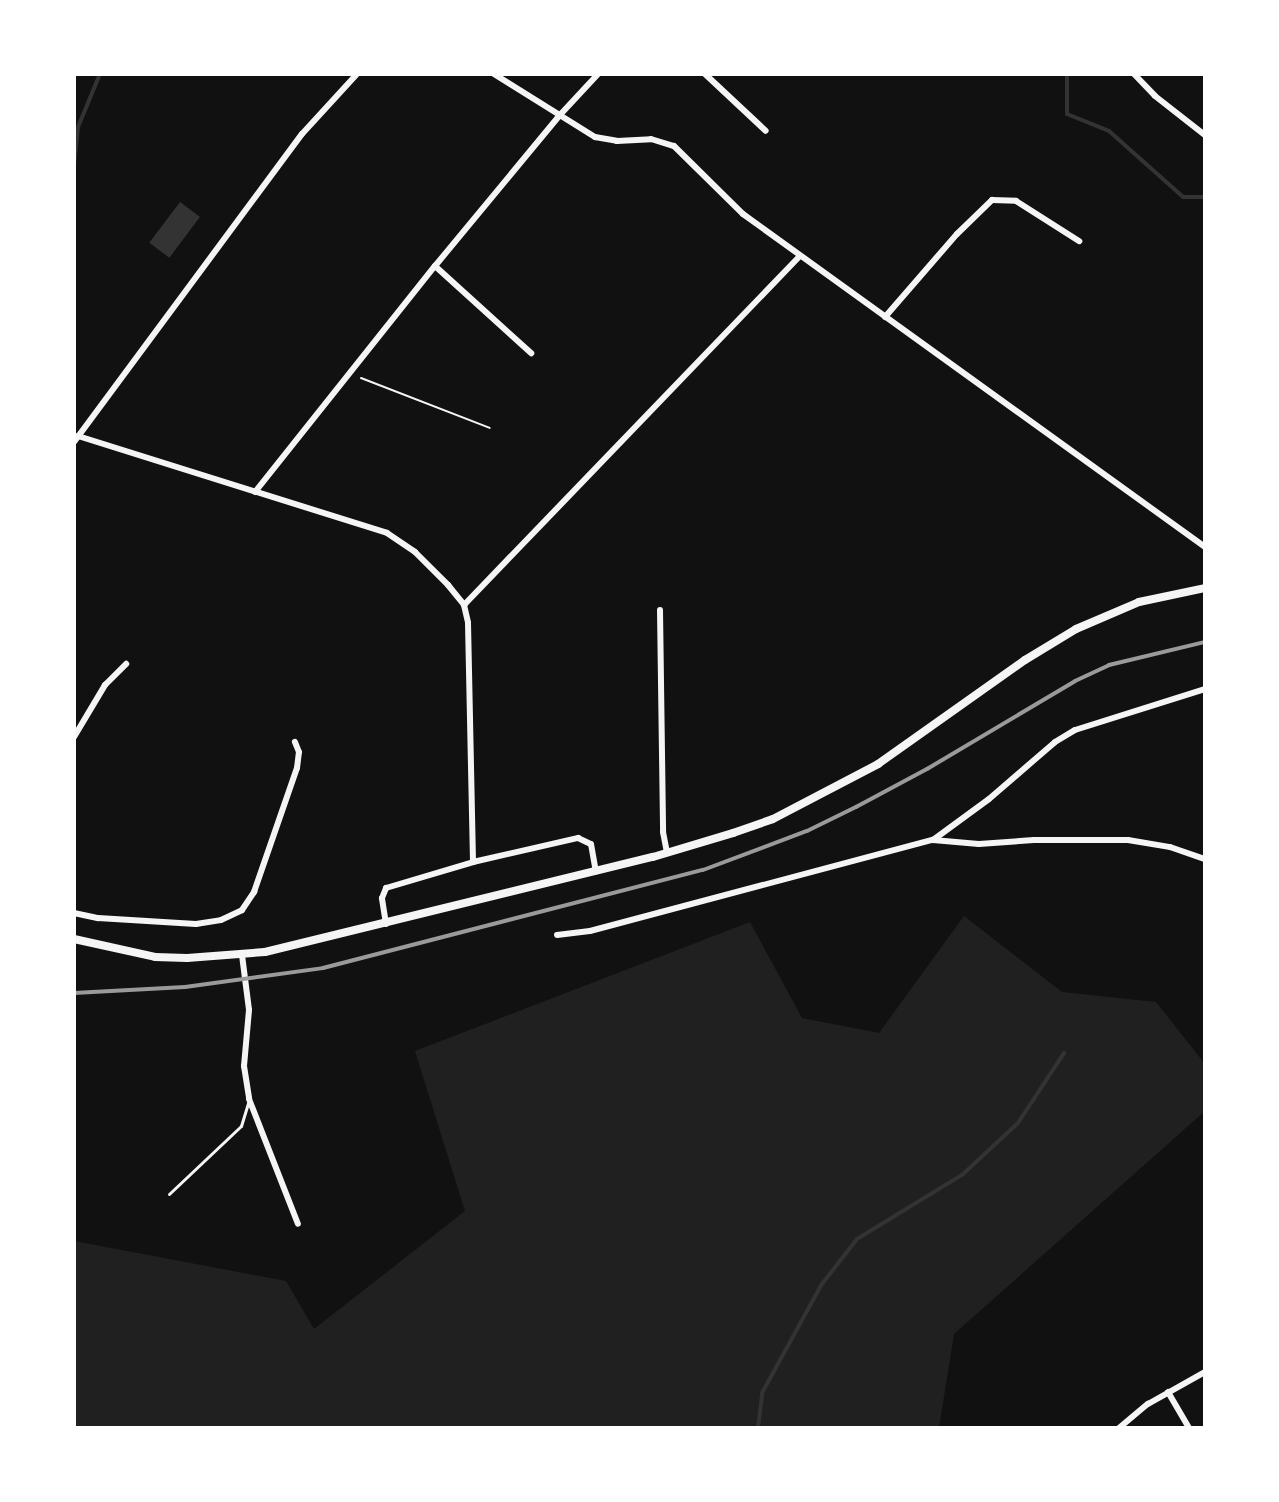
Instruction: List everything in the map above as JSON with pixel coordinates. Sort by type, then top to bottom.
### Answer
[{"type":"main road","points":[[74,939],[155,957],[242,955],[314,943],[667,853],[773,819],[849,780],[909,744],[1025,660],[1076,629],[1139,602],[1205,588]]},
{"type":"street","points":[[357,74],[302,134],[76,439],[387,533],[415,552],[464,605],[468,623],[473,862]]},
{"type":"street","points":[[494,74],[559,116],[605,140],[651,139],[674,146],[743,214],[1205,547]]},
{"type":"street","points":[[255,492],[435,266],[559,116],[598,74]]},
{"type":"street","points":[[705,74],[766,131]]},
{"type":"street","points":[[1134,74],[1155,96],[1205,135]]},
{"type":"street","points":[[885,317],[957,234],[992,200],[1016,201],[1079,241]]},
{"type":"street","points":[[464,605],[800,256]]},
{"type":"street","points":[[435,266],[531,353]]},
{"type":"street","points":[[660,610],[663,832],[667,853]]},
{"type":"street","points":[[74,737],[105,685],[126,664]]},
{"type":"street","points":[[933,840],[989,799],[1055,742],[1075,730],[1205,689]]},
{"type":"street","points":[[74,913],[98,918],[196,924],[221,920],[242,910],[254,892],[297,768],[299,752],[295,742]]},
{"type":"street","points":[[386,924],[382,898],[386,888],[473,862],[578,838],[591,844],[596,872]]},
{"type":"street","points":[[557,935],[590,931],[933,840],[979,844],[1034,840],[1128,840],[1170,847],[1205,859]]},
{"type":"street","points":[[242,955],[249,1010],[244,1066],[249,1099],[298,1224]]},
{"type":"street","points":[[1119,1428],[1168,1392],[1205,1372]]},
{"type":"street","points":[[1168,1392],[1189,1428]]},
{"type":"lane","points":[[169,1194],[241,1126],[249,1099]]},
{"type":"path","points":[[349,373],[490,428]]},
{"type":"shaded area","points":[[180,202],[200,217],[169,258],[149,243]]},
{"type":"shaded area","points":[[964,916],[1062,992],[1156,1002],[1205,1064],[1205,1111],[954,1334],[939,1428],[74,1428],[74,1241],[286,1281],[314,1329],[465,1211],[415,1051],[750,922],[802,1018],[879,1033]]},
{"type":"waterway","points":[[74,165],[78,127],[100,74]]},
{"type":"waterway","points":[[1067,74],[1067,114],[1109,131],[1183,197],[1205,197]]},
{"type":"waterway","points":[[758,1428],[762,1393],[822,1284],[857,1239],[962,1175],[1018,1123],[1064,1053]]},
{"type":"railway","points":[[74,993],[185,987],[323,968],[703,870],[807,831],[856,807],[927,769],[1075,681],[1109,665],[1205,642]]}]
